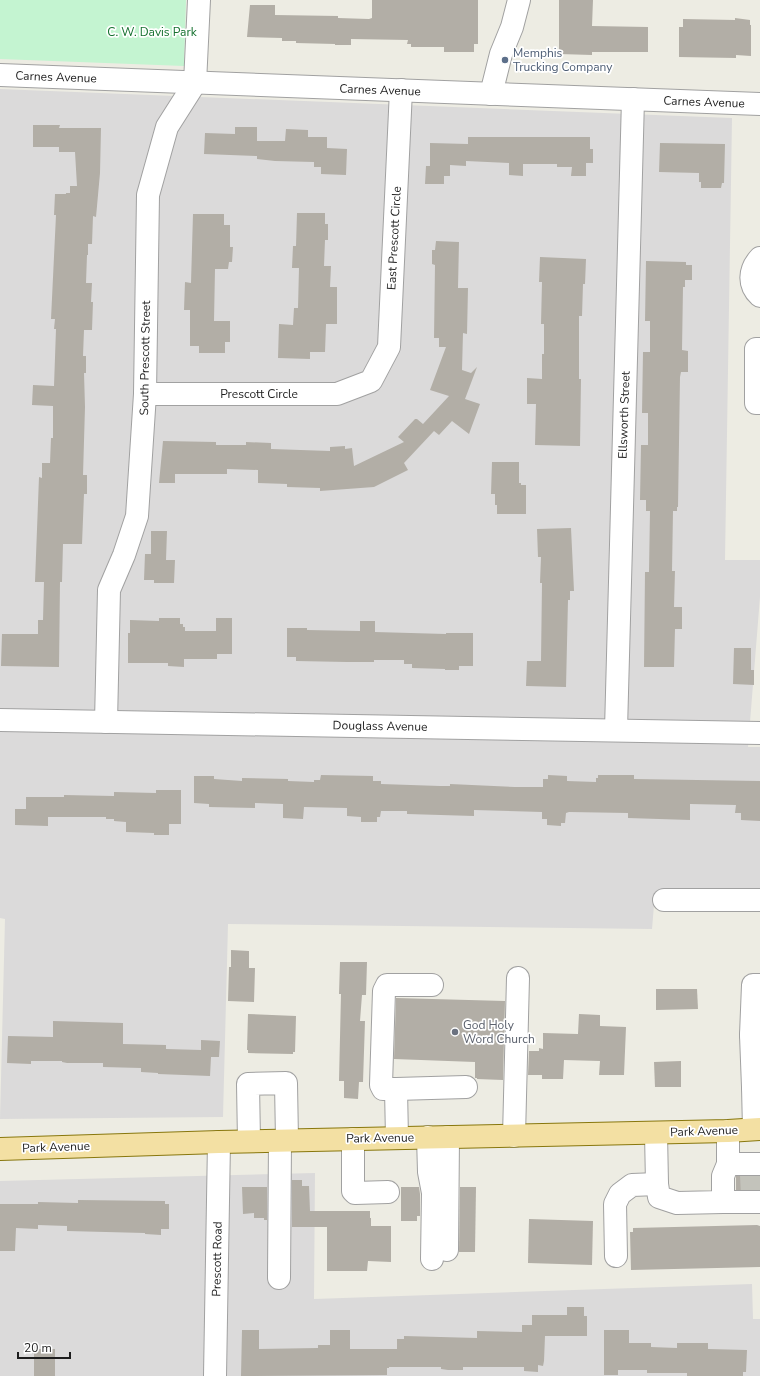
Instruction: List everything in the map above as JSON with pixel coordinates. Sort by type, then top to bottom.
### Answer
[{"type":"main road","name":"Park Avenue","points":[[0,1149],[249,1141],[728,1131],[757,1129]]},
{"type":"street","name":"South Prescott Street","points":[[106,722],[109,590],[124,555],[137,516],[145,394],[148,195],[167,127],[195,82],[199,0]]},
{"type":"street","points":[[491,94],[501,54],[512,27],[519,0]]},
{"type":"street","name":"Carnes Avenue","points":[[0,75],[760,104]]},
{"type":"street","name":"East Prescott Circle","points":[[371,381],[389,347],[401,90]]},
{"type":"street","name":"Ellsworth Street","points":[[616,730],[632,99]]},
{"type":"street","points":[[760,258],[754,265],[751,274],[753,284],[760,296]]},
{"type":"street","points":[[760,349],[756,349],[756,403],[760,403]]},
{"type":"street","name":"Prescott Circle","points":[[145,394],[337,394],[371,381]]},
{"type":"street","name":"Douglass Avenue","points":[[0,720],[760,733]]},
{"type":"street","points":[[664,900],[760,900]]},
{"type":"street","points":[[514,1136],[518,978]]},
{"type":"street","points":[[432,985],[387,985],[384,991],[380,1085],[383,1089],[466,1087]]},
{"type":"street","points":[[756,985],[757,1129]]},
{"type":"street","points":[[249,1141],[248,1084],[286,1083],[279,1278]]},
{"type":"street","points":[[396,1089],[397,1138]]},
{"type":"street","points":[[723,1202],[723,1176],[728,1164],[728,1131]]},
{"type":"street","points":[[656,1132],[657,1184],[660,1197],[677,1203],[723,1202],[754,1184],[728,1164]]},
{"type":"street","points":[[438,1137],[429,1172],[440,1254]]},
{"type":"street","points":[[353,1139],[353,1191],[355,1193],[388,1192]]},
{"type":"street","name":"Prescott Road","points":[[215,1376],[219,1142]]},
{"type":"street","points":[[616,1256],[615,1204],[620,1194],[632,1185],[657,1184]]},
{"type":"shaded area","points":[[0,89],[732,118],[725,560],[760,560],[760,597],[748,747],[760,747],[760,894],[655,893],[652,929],[228,924],[223,1117],[0,1119],[5,919],[0,918]]},
{"type":"shaded area","points":[[315,1173],[314,1299],[752,1284],[753,1319],[760,1319],[760,1376],[0,1376],[0,1181]]},
{"type":"green space","name":"C. W. Davis Park","points":[[0,0],[186,0],[184,66],[0,59]]},
{"type":"building","points":[[372,0],[478,0],[478,44],[474,44],[474,52],[444,52],[444,47],[411,47],[411,44],[407,44],[408,40],[351,39],[351,45],[335,45],[296,43],[296,41],[282,41],[282,38],[247,37],[250,5],[275,5],[275,15],[338,16],[338,18],[369,19],[372,18]]},
{"type":"building","points":[[559,0],[593,0],[592,26],[648,27],[648,52],[592,52],[592,55],[559,54]]},
{"type":"building","points":[[735,18],[750,20],[751,56],[736,55],[736,58],[679,57],[679,27],[683,27],[683,19],[735,20]]},
{"type":"building","points":[[33,125],[60,125],[59,128],[101,128],[100,173],[96,217],[93,216],[92,244],[88,244],[87,255],[86,283],[92,283],[92,330],[84,330],[83,356],[86,356],[86,373],[84,373],[85,407],[83,475],[87,475],[87,494],[84,494],[82,544],[63,544],[62,582],[60,582],[59,667],[1,666],[2,634],[38,634],[38,620],[43,620],[44,582],[35,582],[39,477],[42,478],[42,463],[50,463],[51,438],[53,438],[53,406],[32,405],[33,385],[54,386],[56,329],[54,329],[55,319],[51,319],[56,215],[54,215],[55,194],[70,193],[70,186],[77,186],[75,152],[59,152],[59,147],[33,147]]},
{"type":"building","points":[[235,127],[257,127],[257,141],[285,141],[286,129],[308,130],[308,137],[327,137],[327,148],[347,149],[346,175],[321,174],[321,167],[314,167],[314,162],[275,161],[257,159],[257,156],[204,154],[205,133],[235,134]]},
{"type":"building","points":[[468,137],[590,137],[590,149],[593,149],[593,163],[586,163],[586,176],[571,176],[572,167],[557,167],[557,164],[523,164],[523,176],[509,175],[509,163],[466,161],[466,166],[450,165],[450,176],[444,176],[444,184],[425,184],[426,166],[430,166],[430,143],[468,144]]},
{"type":"building","points":[[660,143],[725,144],[724,183],[722,183],[721,188],[701,188],[699,173],[659,172]]},
{"type":"building","points":[[297,213],[325,213],[325,224],[328,224],[328,240],[325,240],[324,266],[331,266],[330,287],[337,287],[337,324],[326,324],[325,352],[310,352],[310,359],[278,358],[279,324],[293,325],[294,308],[298,308],[299,268],[292,268],[293,246],[296,246]]},
{"type":"building","points":[[193,214],[224,214],[224,225],[230,225],[230,247],[233,247],[232,262],[229,262],[228,269],[215,269],[214,321],[230,321],[230,342],[225,342],[225,353],[199,353],[199,346],[190,346],[190,310],[184,310],[185,282],[191,283]]},
{"type":"building","points":[[436,241],[459,242],[458,288],[468,288],[467,334],[463,333],[462,370],[471,373],[477,367],[465,399],[480,404],[469,434],[452,421],[439,435],[434,431],[404,463],[408,470],[374,487],[320,491],[320,488],[287,487],[287,484],[258,483],[258,470],[227,469],[227,474],[175,474],[175,483],[159,483],[163,441],[216,442],[216,445],[246,445],[246,442],[271,443],[271,449],[330,451],[330,447],[345,446],[345,449],[352,448],[354,466],[404,442],[398,437],[415,419],[423,424],[449,396],[430,390],[446,347],[439,347],[439,338],[434,338],[435,265],[432,264],[432,250],[435,250]]},
{"type":"building","points":[[540,257],[586,259],[585,284],[583,284],[582,316],[579,316],[579,379],[581,379],[580,446],[535,445],[536,404],[527,404],[527,378],[542,379],[544,324],[541,324],[542,282],[539,282]]},
{"type":"building","points":[[646,261],[686,262],[686,265],[692,265],[692,280],[685,280],[685,287],[683,287],[682,350],[688,351],[688,372],[681,372],[680,377],[678,507],[677,511],[673,511],[672,571],[675,571],[674,607],[682,607],[682,629],[675,629],[674,667],[644,667],[645,572],[649,572],[650,511],[646,511],[646,500],[640,500],[641,445],[648,445],[648,413],[642,413],[643,352],[650,352],[650,321],[645,321]]},
{"type":"building","points":[[492,462],[519,462],[519,483],[521,483],[521,485],[526,485],[526,514],[497,514],[495,494],[491,494]]},
{"type":"building","points":[[571,528],[574,591],[570,591],[570,600],[568,600],[566,687],[526,686],[527,661],[541,661],[542,583],[540,583],[541,557],[538,557],[537,529]]},
{"type":"building","points":[[151,531],[167,531],[166,560],[175,560],[174,583],[154,583],[154,580],[144,580],[145,554],[151,554]]},
{"type":"building","points":[[159,618],[180,618],[180,624],[183,624],[185,631],[216,631],[216,618],[232,618],[232,654],[217,654],[217,659],[184,659],[184,667],[168,666],[168,663],[128,663],[128,633],[130,633],[130,620],[159,621]]},
{"type":"building","points":[[360,621],[375,621],[375,632],[446,634],[473,633],[473,666],[459,666],[459,670],[445,670],[412,668],[412,664],[404,664],[404,660],[374,660],[374,662],[296,661],[296,657],[287,657],[287,628],[360,631]]},
{"type":"building","points":[[734,648],[751,648],[751,670],[754,670],[754,685],[733,684]]},
{"type":"building","points":[[321,775],[373,776],[373,781],[381,781],[381,784],[440,786],[450,786],[450,784],[543,787],[543,779],[548,779],[548,775],[567,776],[567,781],[596,782],[598,775],[634,775],[634,779],[760,781],[760,821],[741,820],[741,813],[735,813],[736,805],[690,804],[690,820],[628,818],[628,813],[569,812],[566,813],[565,823],[561,823],[561,826],[547,825],[547,819],[542,819],[542,812],[474,810],[474,816],[407,814],[407,811],[381,811],[380,817],[377,817],[377,822],[361,822],[361,817],[347,816],[347,808],[304,807],[303,819],[283,818],[283,804],[255,803],[255,808],[209,807],[209,804],[194,803],[194,776],[214,776],[214,779],[242,781],[242,778],[288,779],[288,781],[314,782],[314,780],[320,780]]},
{"type":"building","points":[[156,790],[181,790],[181,824],[169,824],[169,835],[126,832],[126,822],[106,819],[106,817],[48,817],[48,826],[15,825],[15,809],[26,809],[26,797],[64,797],[64,795],[114,796],[114,792],[156,793]]},
{"type":"building","points":[[231,950],[249,951],[249,968],[255,968],[254,1002],[228,1001]]},
{"type":"building","points":[[340,962],[367,962],[366,995],[362,995],[360,1021],[365,1021],[363,1082],[359,1082],[358,1099],[344,1098],[344,1081],[339,1081],[341,994],[339,994]]},
{"type":"building","points":[[656,989],[697,989],[698,1009],[656,1010]]},
{"type":"building","points":[[396,998],[505,1001],[503,1080],[475,1078],[475,1062],[394,1059]]},
{"type":"building","points":[[248,1014],[296,1016],[295,1052],[293,1052],[293,1054],[248,1053]]},
{"type":"building","points":[[579,1014],[600,1015],[600,1026],[626,1027],[624,1075],[599,1075],[600,1061],[564,1060],[563,1079],[542,1079],[542,1075],[528,1075],[529,1051],[539,1051],[539,1048],[543,1049],[543,1033],[578,1034]]},
{"type":"building","points":[[53,1021],[123,1023],[123,1044],[166,1045],[166,1049],[201,1050],[201,1040],[220,1041],[219,1057],[211,1057],[210,1076],[141,1072],[141,1068],[103,1067],[103,1063],[31,1061],[31,1064],[7,1063],[8,1036],[53,1037]]},
{"type":"building","points":[[681,1061],[681,1087],[655,1087],[654,1062]]},
{"type":"building","points":[[736,1176],[760,1176],[760,1190],[736,1190]]},
{"type":"building","points":[[292,1180],[302,1180],[302,1186],[309,1186],[310,1211],[370,1211],[371,1226],[391,1226],[391,1262],[368,1261],[367,1271],[327,1271],[327,1227],[292,1227]]},
{"type":"building","points":[[242,1187],[267,1187],[267,1220],[264,1220],[264,1218],[254,1218],[254,1213],[243,1214]]},
{"type":"building","points":[[401,1187],[419,1187],[420,1216],[417,1216],[417,1221],[401,1221]]},
{"type":"building","points":[[460,1187],[476,1187],[475,1252],[459,1252]]},
{"type":"building","points":[[78,1200],[165,1201],[165,1204],[169,1204],[169,1229],[161,1229],[161,1235],[145,1233],[67,1231],[67,1226],[38,1225],[38,1229],[16,1228],[15,1251],[0,1251],[0,1204],[38,1204],[38,1202],[78,1203]]},
{"type":"building","points":[[529,1219],[593,1221],[592,1265],[528,1263]]},
{"type":"building","points":[[760,1226],[760,1267],[631,1270],[630,1232],[633,1232],[633,1228]]},
{"type":"building","points":[[567,1307],[584,1307],[584,1316],[587,1316],[587,1336],[545,1336],[544,1361],[543,1366],[538,1365],[538,1372],[524,1371],[524,1367],[463,1367],[463,1370],[448,1370],[441,1369],[441,1367],[389,1367],[387,1368],[387,1375],[241,1376],[242,1330],[259,1330],[259,1349],[318,1348],[318,1345],[330,1345],[330,1330],[350,1330],[350,1349],[397,1349],[397,1339],[404,1339],[404,1336],[477,1338],[477,1331],[522,1332],[522,1325],[532,1325],[532,1315],[567,1315]]},
{"type":"building","points":[[604,1330],[629,1330],[629,1343],[651,1343],[651,1347],[677,1348],[677,1343],[708,1343],[708,1349],[747,1350],[746,1372],[743,1372],[743,1376],[687,1376],[687,1373],[647,1373],[647,1370],[618,1370],[618,1375],[604,1375]]},
{"type":"building","points":[[34,1349],[55,1349],[55,1376],[34,1376]]},
{"type":"tunnel","points":[[751,1175],[752,1195]]},
{"type":"place","name":"Memphis Trucking Company","points":[[505,60]]},
{"type":"place","name":"God Holy Word Church","points":[[455,1032]]}]
